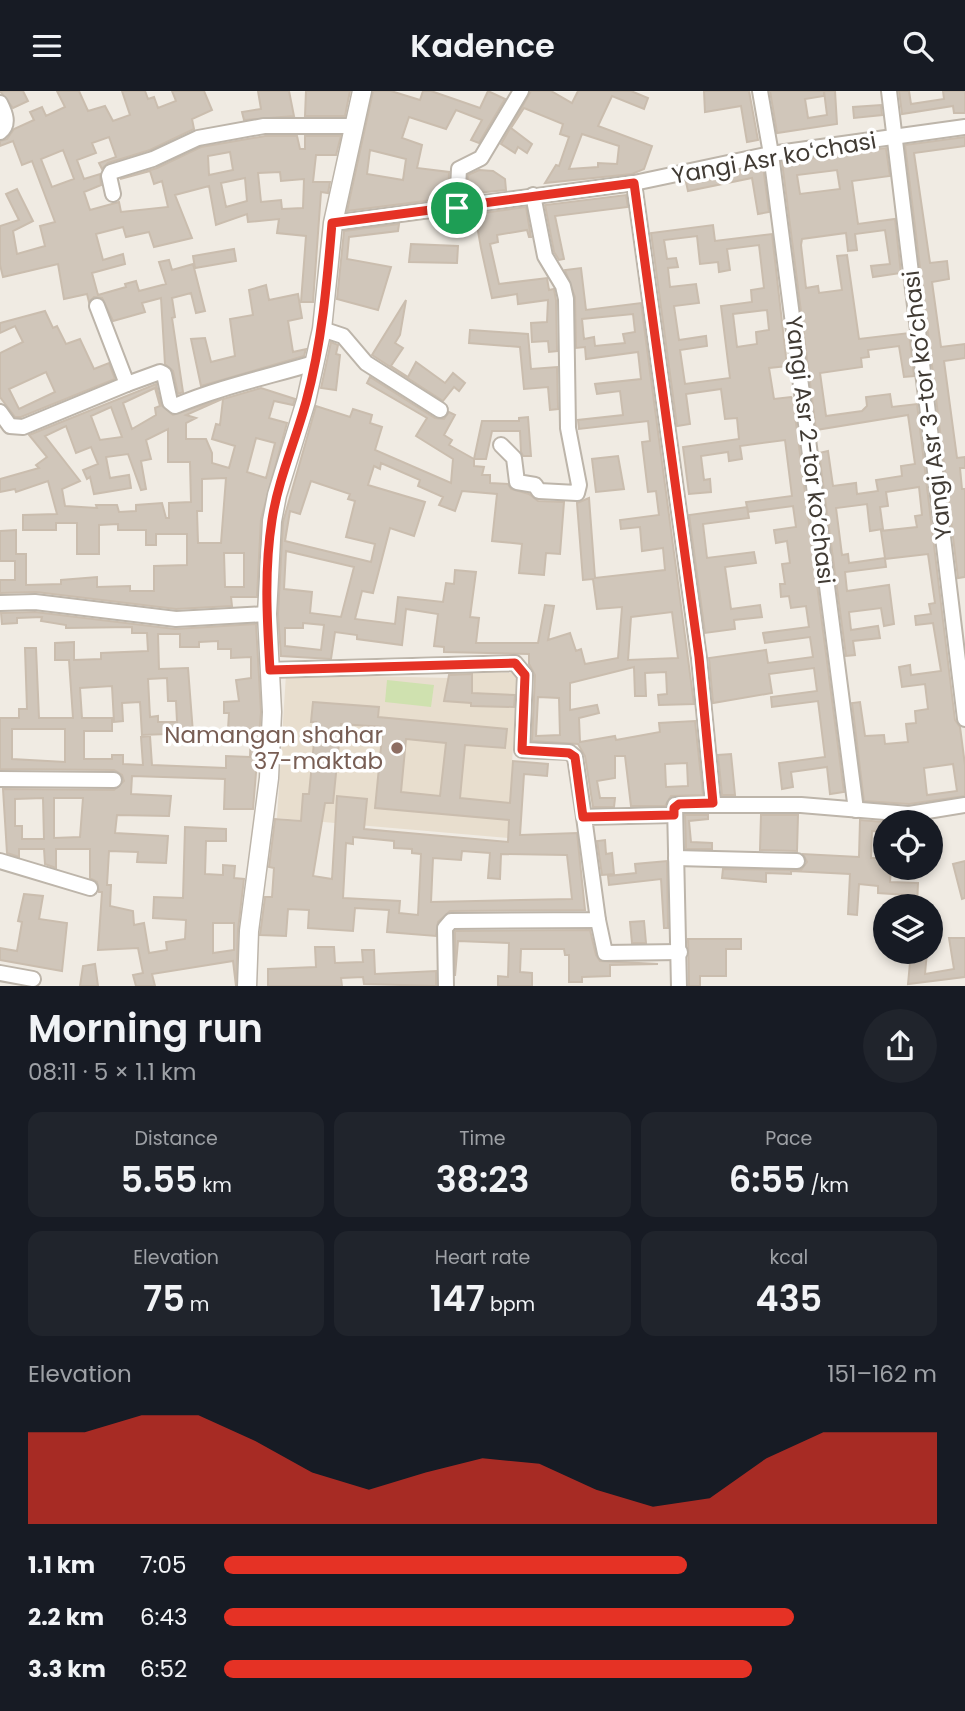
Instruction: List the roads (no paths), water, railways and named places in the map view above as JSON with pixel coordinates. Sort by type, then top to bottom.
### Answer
[{"type":"street","points":[[247,986],[249,931],[269,778],[270,670],[267,614],[272,521],[322,329],[332,223],[362,91]]},
{"type":"street","points":[[457,208],[459,169],[481,158],[521,91]]},
{"type":"street","name":"Yangi Asr 2-tor koʼchasi","points":[[760,91],[771,154],[856,810]]},
{"type":"street","name":"Yangi Asr 3-tor koʼchasi","points":[[888,91],[965,719]]},
{"type":"street","points":[[0,103],[6,119],[6,126],[0,132]]},
{"type":"street","points":[[113,194],[108,176],[111,172],[153,159],[198,138],[264,126],[353,126]]},
{"type":"street","name":"Yangi Asr koʻchasi","points":[[332,223],[634,183],[771,154],[965,127]]},
{"type":"street","points":[[634,183],[699,657],[713,803]]},
{"type":"street","points":[[501,445],[514,459],[517,482],[535,485],[539,491],[577,493],[579,485],[568,428],[566,299],[563,286],[545,256],[533,195]]},
{"type":"street","points":[[97,306],[127,384]]},
{"type":"street","points":[[322,329],[342,336],[366,363],[440,410]]},
{"type":"street","points":[[0,412],[10,426],[17,428],[160,372],[164,374],[170,402],[175,406],[222,387],[237,386],[314,363]]},
{"type":"street","points":[[0,603],[35,602],[176,619],[267,614]]},
{"type":"street","points":[[270,670],[515,663],[525,675],[522,750],[569,753],[575,757],[598,920],[606,953],[680,952]]},
{"type":"street","points":[[0,779],[114,780]]},
{"type":"street","points":[[679,986],[674,808],[679,804],[801,805],[918,814],[965,805]]},
{"type":"street","points":[[583,817],[674,815]]},
{"type":"street","points":[[676,858],[797,861]]},
{"type":"street","points":[[0,861],[90,888]]},
{"type":"street","points":[[446,986],[445,928],[451,921],[598,920]]},
{"type":"street","points":[[0,973],[33,979]]},
{"type":"place","name":"Namangan shahar 37-maktab","points":[[397,748]]}]
